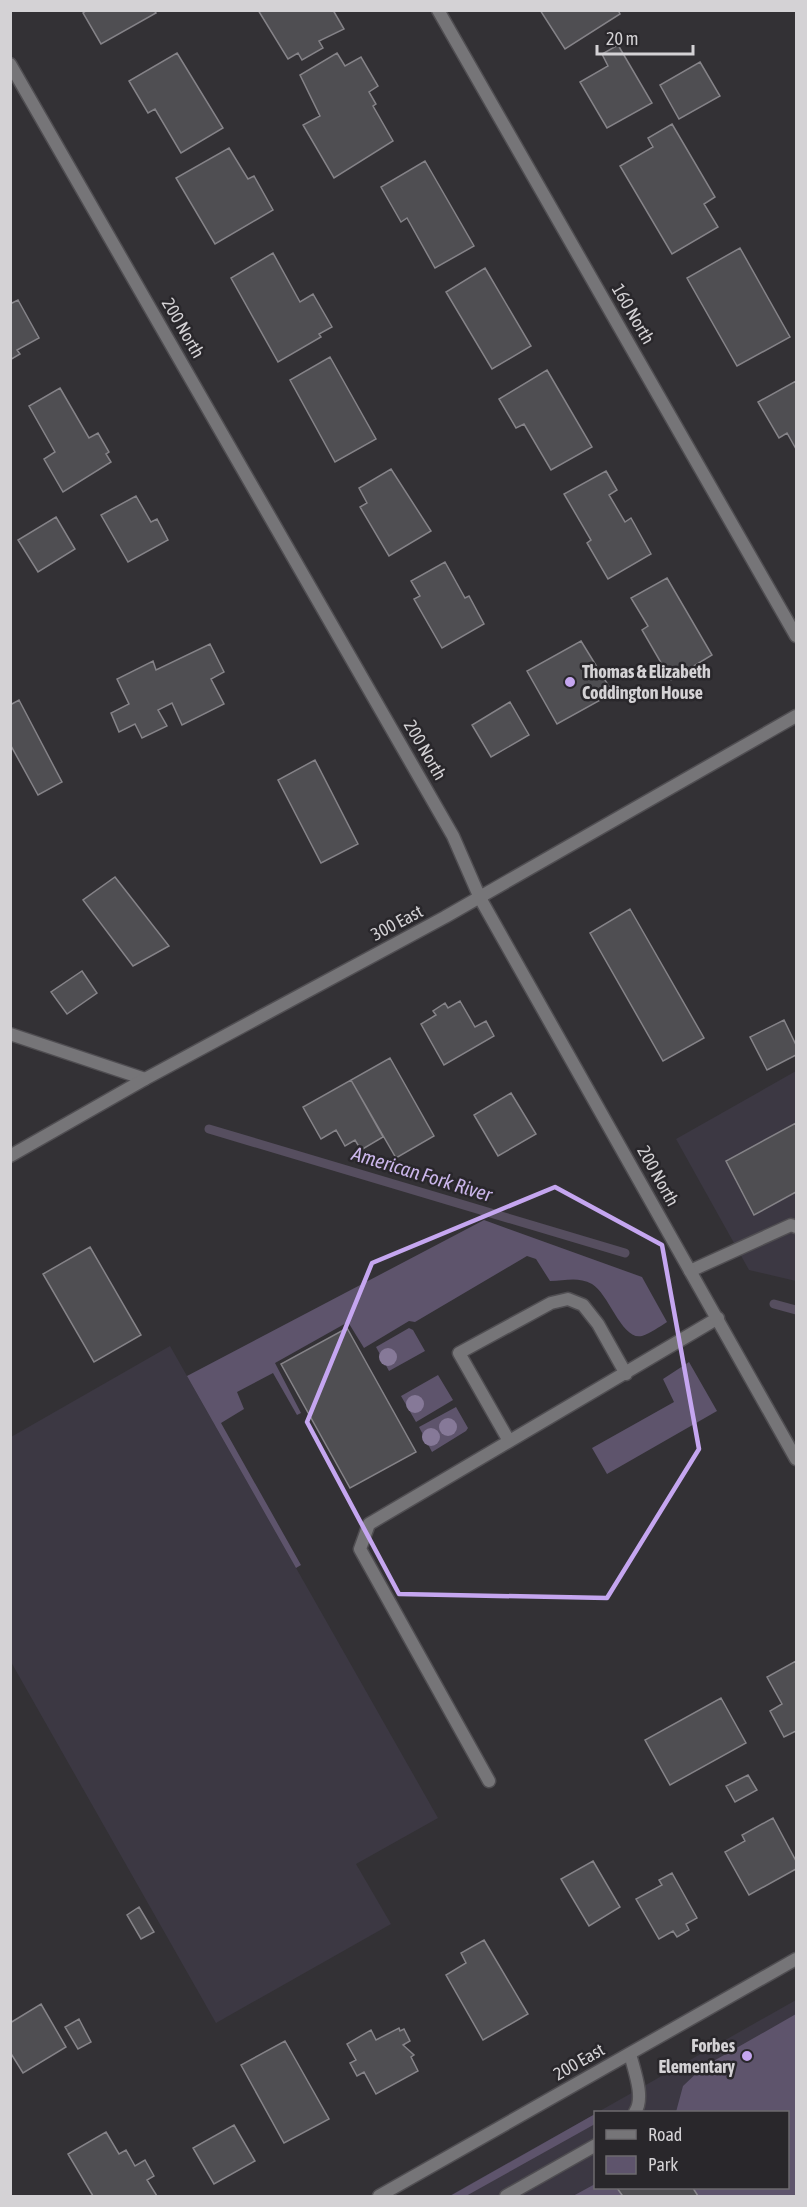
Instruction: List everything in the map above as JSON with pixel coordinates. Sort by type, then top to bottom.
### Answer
[{"type":"street","name":"160 North","points":[[438,10],[796,636]]},
{"type":"street","name":"200 North","points":[[10,64],[453,836],[480,898],[796,1459]]},
{"type":"street","name":"300 East","points":[[10,1156],[145,1079],[480,898],[796,716]]},
{"type":"street","points":[[10,1034],[145,1079]]},
{"type":"street","points":[[690,1271],[791,1225],[796,1227]]},
{"type":"street","points":[[509,1441],[459,1353],[551,1303],[568,1299],[583,1305],[598,1324],[626,1374]]},
{"type":"street","points":[[489,1780],[360,1549],[369,1524],[718,1318]]},
{"type":"street","name":"200 East","points":[[379,2196],[796,1959]]},
{"type":"street","points":[[630,2054],[638,2086],[638,2109],[636,2111]]},
{"type":"street","points":[[506,2196],[594,2146]]},
{"type":"highlighted area","points":[[555,1187],[662,1245],[699,1449],[607,1598],[399,1594],[307,1422],[372,1263]]},
{"type":"shaded area","points":[[796,1071],[796,1281],[749,1270],[676,1139]]},
{"type":"shaded area","points":[[170,1346],[438,1818],[356,1864],[391,1924],[216,2023],[11,1662],[11,1437]]},
{"type":"shaded area","name":"Forbes Elementary","points":[[796,2000],[796,2196],[449,2196],[594,2115],[594,2189],[789,2189],[789,2111],[600,2111]]},
{"type":"green space","points":[[484,1220],[642,1277],[667,1322],[645,1335],[635,1336],[622,1324],[592,1284],[576,1280],[550,1281],[536,1259],[527,1256],[415,1322],[409,1321],[364,1348],[348,1322],[275,1363],[301,1413],[297,1415],[273,1373],[237,1392],[244,1409],[221,1423],[301,1565],[296,1568],[187,1376]]},
{"type":"green space","points":[[409,1328],[413,1330],[425,1351],[389,1371],[376,1347]]},
{"type":"green space","points":[[689,1362],[717,1411],[607,1474],[592,1448],[674,1402],[663,1379]]},
{"type":"green space","points":[[438,1375],[453,1400],[416,1422],[401,1396]]},
{"type":"green space","points":[[456,1407],[468,1428],[432,1452],[419,1427]]},
{"type":"green space","points":[[796,2014],[796,2196],[698,2196],[694,2189],[789,2189],[789,2111],[676,2111],[683,2086],[703,2067]]},
{"type":"green space","points":[[594,2115],[594,2125],[466,2196],[450,2196]]},
{"type":"green space","points":[[594,2185],[594,2189],[618,2189],[622,2195],[573,2196]]},
{"type":"building","points":[[87,10],[154,10],[156,13],[101,44],[83,13]]},
{"type":"building","points":[[258,10],[333,10],[344,29],[319,41],[323,48],[302,60],[298,53],[288,59]]},
{"type":"building","points":[[540,10],[618,10],[620,14],[565,49]]},
{"type":"building","points":[[618,45],[652,103],[607,128],[580,82],[608,66],[602,54]]},
{"type":"building","points":[[177,53],[223,128],[181,153],[155,109],[148,113],[129,81]]},
{"type":"building","points":[[337,53],[345,66],[361,57],[378,86],[369,92],[376,104],[373,106],[393,141],[334,178],[303,125],[320,116],[300,75]]},
{"type":"building","points":[[700,62],[720,96],[679,119],[660,85]]},
{"type":"building","points":[[672,124],[715,197],[704,204],[718,227],[672,254],[620,166],[653,147],[648,138]]},
{"type":"building","points":[[229,148],[248,179],[254,176],[273,210],[215,244],[176,178]]},
{"type":"building","points":[[425,161],[474,246],[435,268],[407,218],[401,222],[381,187]]},
{"type":"building","points":[[740,248],[790,337],[737,366],[687,278]]},
{"type":"building","points":[[273,253],[300,302],[313,294],[332,327],[319,334],[321,337],[278,362],[231,278]]},
{"type":"building","points":[[485,268],[531,346],[492,369],[446,292]]},
{"type":"building","points":[[18,300],[39,338],[17,350],[20,354],[10,360],[10,304]]},
{"type":"building","points":[[330,357],[376,439],[335,462],[290,380]]},
{"type":"building","points":[[547,370],[592,447],[551,470],[524,424],[516,428],[499,399]]},
{"type":"building","points":[[796,381],[796,449],[787,433],[779,438],[758,402]]},
{"type":"building","points":[[60,388],[89,438],[98,433],[109,452],[106,454],[111,462],[63,492],[44,459],[55,452],[29,406]]},
{"type":"building","points":[[391,469],[431,531],[389,556],[360,507],[367,503],[359,488]]},
{"type":"building","points":[[606,471],[617,490],[609,495],[625,522],[631,518],[651,554],[608,579],[587,543],[591,540],[564,494]]},
{"type":"building","points":[[136,496],[151,522],[157,519],[168,540],[128,562],[101,515]]},
{"type":"building","points":[[56,517],[75,549],[38,572],[18,540]]},
{"type":"building","points":[[445,562],[465,598],[469,596],[484,624],[442,648],[414,599],[420,596],[411,581]]},
{"type":"building","points":[[667,578],[712,655],[671,680],[642,630],[648,626],[631,598]]},
{"type":"building","name":"Thomas & Elizabeth Coddington House","points":[[581,641],[613,693],[557,724],[527,671]]},
{"type":"building","points":[[210,644],[224,672],[211,679],[224,704],[182,725],[172,703],[158,710],[167,726],[142,738],[135,724],[119,732],[111,713],[129,704],[117,679],[153,661],[156,670]]},
{"type":"building","points":[[19,700],[62,782],[38,795],[10,744],[10,705]]},
{"type":"building","points":[[510,702],[529,735],[491,757],[472,725]]},
{"type":"building","points":[[315,760],[358,844],[321,863],[278,780]]},
{"type":"building","points":[[115,877],[169,946],[133,966],[83,900]]},
{"type":"building","points":[[630,909],[704,1038],[663,1061],[590,933]]},
{"type":"building","points":[[82,971],[97,993],[67,1014],[51,992]]},
{"type":"building","points":[[460,1001],[475,1027],[486,1021],[494,1036],[444,1065],[421,1024],[436,1015],[433,1011],[445,1003],[448,1008]]},
{"type":"building","points":[[784,1020],[796,1045],[796,1055],[767,1070],[750,1037]]},
{"type":"building","points":[[390,1058],[434,1136],[396,1158],[351,1080]]},
{"type":"building","points":[[351,1080],[383,1137],[361,1150],[355,1140],[345,1146],[336,1130],[321,1139],[303,1107]]},
{"type":"building","points":[[511,1093],[536,1134],[498,1156],[474,1115]]},
{"type":"building","points":[[796,1123],[796,1192],[754,1215],[726,1161]]},
{"type":"building","points":[[90,1247],[141,1335],[94,1362],[43,1274]]},
{"type":"building","points":[[347,1328],[416,1452],[350,1488],[281,1364]]},
{"type":"building","points":[[796,1661],[796,1731],[784,1737],[770,1711],[782,1704],[767,1677]]},
{"type":"building","points":[[721,1698],[746,1743],[670,1785],[645,1740]]},
{"type":"building","points":[[748,1775],[757,1790],[735,1802],[726,1786]]},
{"type":"building","points":[[773,1818],[796,1861],[796,1869],[749,1895],[725,1852],[745,1841],[742,1835]]},
{"type":"building","points":[[593,1861],[620,1907],[589,1926],[561,1879]]},
{"type":"building","points":[[672,1873],[697,1918],[686,1924],[689,1930],[677,1937],[673,1931],[659,1939],[636,1899],[662,1885],[659,1880]]},
{"type":"building","points":[[139,1907],[154,1932],[141,1939],[127,1915]]},
{"type":"building","points":[[484,1940],[528,2014],[483,2040],[446,1975],[466,1963],[461,1953]]},
{"type":"building","points":[[41,2004],[66,2047],[23,2073],[10,2052],[10,2023]]},
{"type":"building","points":[[79,2019],[91,2042],[78,2049],[65,2027]]},
{"type":"building","points":[[399,2028],[400,2031],[404,2029],[410,2041],[403,2045],[414,2055],[411,2057],[418,2071],[376,2094],[364,2072],[357,2076],[350,2063],[356,2060],[347,2044],[371,2030],[376,2040]]},
{"type":"building","points":[[285,2041],[329,2119],[284,2143],[241,2065]]},
{"type":"building","points":[[234,2125],[255,2161],[214,2184],[193,2148]]},
{"type":"building","points":[[106,2132],[119,2154],[126,2150],[135,2166],[145,2160],[154,2176],[147,2180],[157,2196],[93,2196],[68,2154]]},
{"type":"building","points":[[618,2189],[694,2189],[698,2196],[620,2196],[622,2195]]},
{"type":"waterway","name":"American Fork River","points":[[209,1129],[625,1253]]},
{"type":"waterway","name":"American Fork River","points":[[774,1304],[796,1310]]},
{"type":"place","name":"Thomas & Elizabeth Coddington House","points":[[570,682]]},
{"type":"place","name":"Forbes Elementary","points":[[747,2056]]}]
